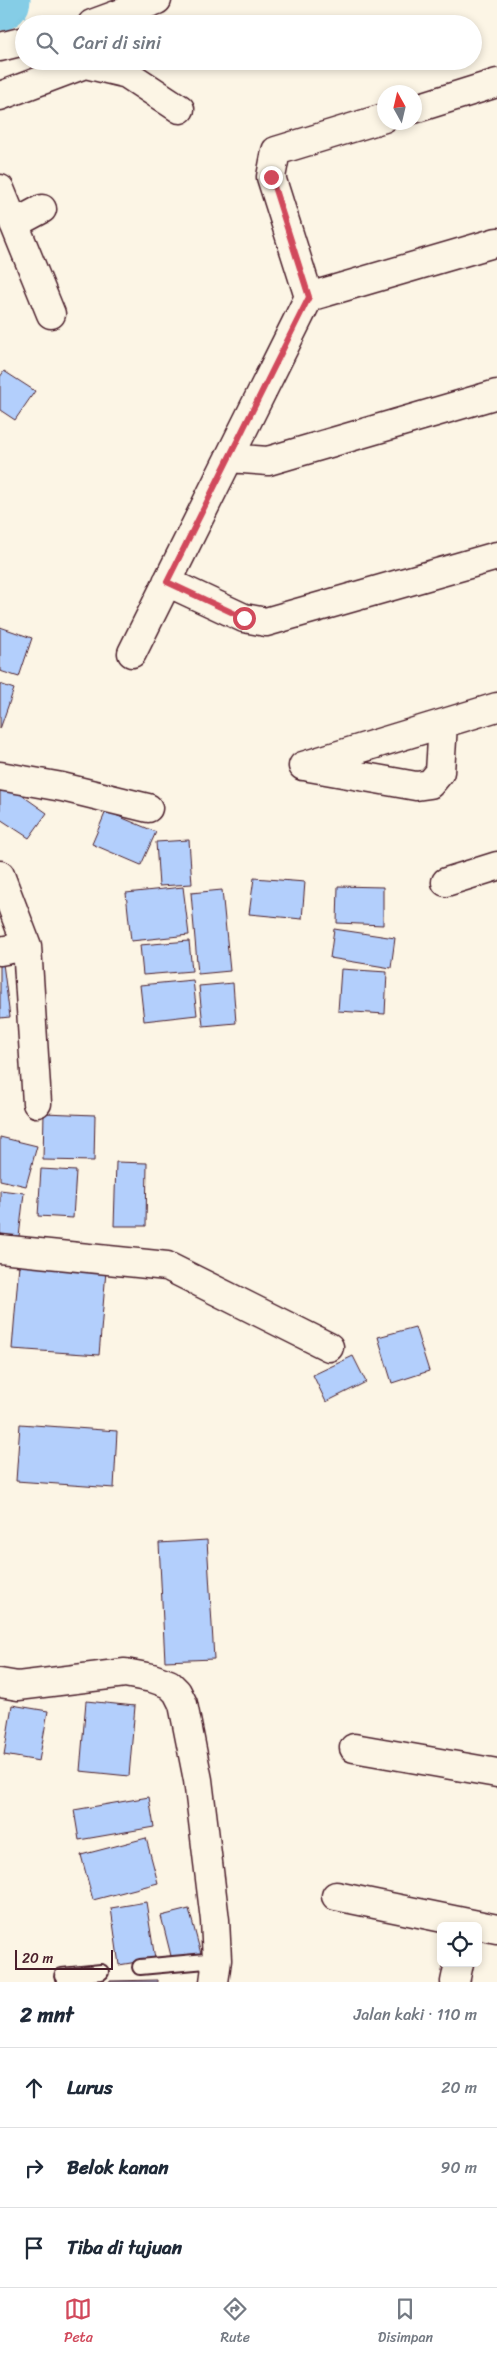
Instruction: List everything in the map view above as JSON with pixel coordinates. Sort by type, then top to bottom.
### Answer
[{"type":"street","points":[[116,15],[157,0]]},
{"type":"street","points":[[0,47],[15,43]]},
{"type":"street","points":[[0,96],[69,70]]},
{"type":"street","points":[[110,70],[126,74],[180,109]]},
{"type":"street","points":[[422,106],[497,83]]},
{"type":"street","points":[[132,653],[309,297],[271,177],[276,151],[377,120]]},
{"type":"street","points":[[0,190],[51,314]]},
{"type":"street","points":[[14,224],[42,209]]},
{"type":"street","points":[[309,297],[497,242]]},
{"type":"street","points":[[229,458],[268,461],[497,394]]},
{"type":"street","points":[[167,582],[244,618],[266,622],[497,556]]},
{"type":"street","points":[[443,724],[497,707]]},
{"type":"street","points":[[0,776],[62,786],[148,808]]},
{"type":"street","points":[[446,882],[497,866]]},
{"type":"street","points":[[0,875],[27,946],[36,1103]]},
{"type":"street","points":[[0,951],[27,946]]},
{"type":"street","points":[[0,1249],[167,1266],[329,1347]]},
{"type":"street","points":[[0,1684],[18,1686],[126,1673],[152,1678],[169,1684],[177,1692],[183,1704],[198,1780],[215,1920],[215,1971]]},
{"type":"street","points":[[354,1748],[497,1773]]},
{"type":"street","points":[[336,1896],[458,1922]]},
{"type":"street","points":[[482,1927],[497,1930]]},
{"type":"street","points":[[455,1982],[458,1967]]},
{"type":"lane","points":[[140,1967],[215,1971]]},
{"type":"lane","points":[[62,1976],[101,1972]]},
{"type":"building","points":[[4,371],[35,391],[15,420],[0,410],[0,377]]},
{"type":"building","points":[[0,627],[32,638],[19,677],[0,671]]},
{"type":"building","points":[[0,684],[14,689],[0,729]]},
{"type":"building","points":[[0,780],[47,813],[29,838],[0,819]]},
{"type":"building","points":[[106,811],[156,832],[141,865],[92,844]]},
{"type":"building","points":[[189,840],[192,884],[159,886],[156,842]]},
{"type":"building","points":[[254,878],[305,882],[302,919],[249,914]]},
{"type":"building","points":[[338,886],[383,887],[383,925],[337,923]]},
{"type":"building","points":[[183,887],[189,935],[131,941],[126,893]]},
{"type":"building","points":[[222,890],[230,971],[198,974],[191,893]]},
{"type":"building","points":[[334,929],[395,938],[391,968],[330,958]]},
{"type":"building","points":[[189,941],[192,971],[143,975],[140,945]]},
{"type":"building","points":[[0,956],[2,956],[10,1017],[0,1018]]},
{"type":"building","points":[[341,969],[387,972],[385,1014],[338,1011]]},
{"type":"building","points":[[193,980],[197,1015],[144,1021],[140,985]]},
{"type":"building","points":[[233,983],[236,1023],[203,1026],[199,986]]},
{"type":"building","points":[[44,1113],[95,1115],[94,1161],[43,1160]]},
{"type":"building","points":[[0,1137],[37,1146],[26,1186],[0,1180]]},
{"type":"building","points":[[116,1162],[147,1163],[146,1226],[114,1226]]},
{"type":"building","points":[[41,1169],[76,1171],[73,1218],[38,1216]]},
{"type":"building","points":[[0,1190],[24,1193],[19,1237],[0,1234]]},
{"type":"building","points":[[19,1264],[106,1271],[99,1355],[12,1349]]},
{"type":"building","points":[[415,1327],[429,1371],[392,1383],[378,1337]]},
{"type":"building","points":[[353,1356],[366,1382],[326,1402],[313,1375]]},
{"type":"building","points":[[20,1424],[117,1431],[114,1488],[16,1481]]},
{"type":"building","points":[[207,1540],[214,1659],[165,1661],[159,1543]]},
{"type":"building","points":[[86,1701],[135,1706],[129,1776],[80,1771]]},
{"type":"building","points":[[12,1705],[48,1711],[39,1761],[4,1755]]},
{"type":"building","points":[[149,1797],[154,1827],[79,1840],[74,1810]]},
{"type":"building","points":[[146,1838],[158,1883],[93,1900],[81,1855]]},
{"type":"building","points":[[146,1902],[155,1959],[119,1965],[111,1908]]},
{"type":"building","points":[[189,1909],[201,1954],[172,1960],[161,1916]]},
{"type":"building","points":[[158,1980],[158,1982],[109,1982],[109,1981]]},
{"type":"route","points":[[244,618],[167,582],[309,297],[271,177]]}]
